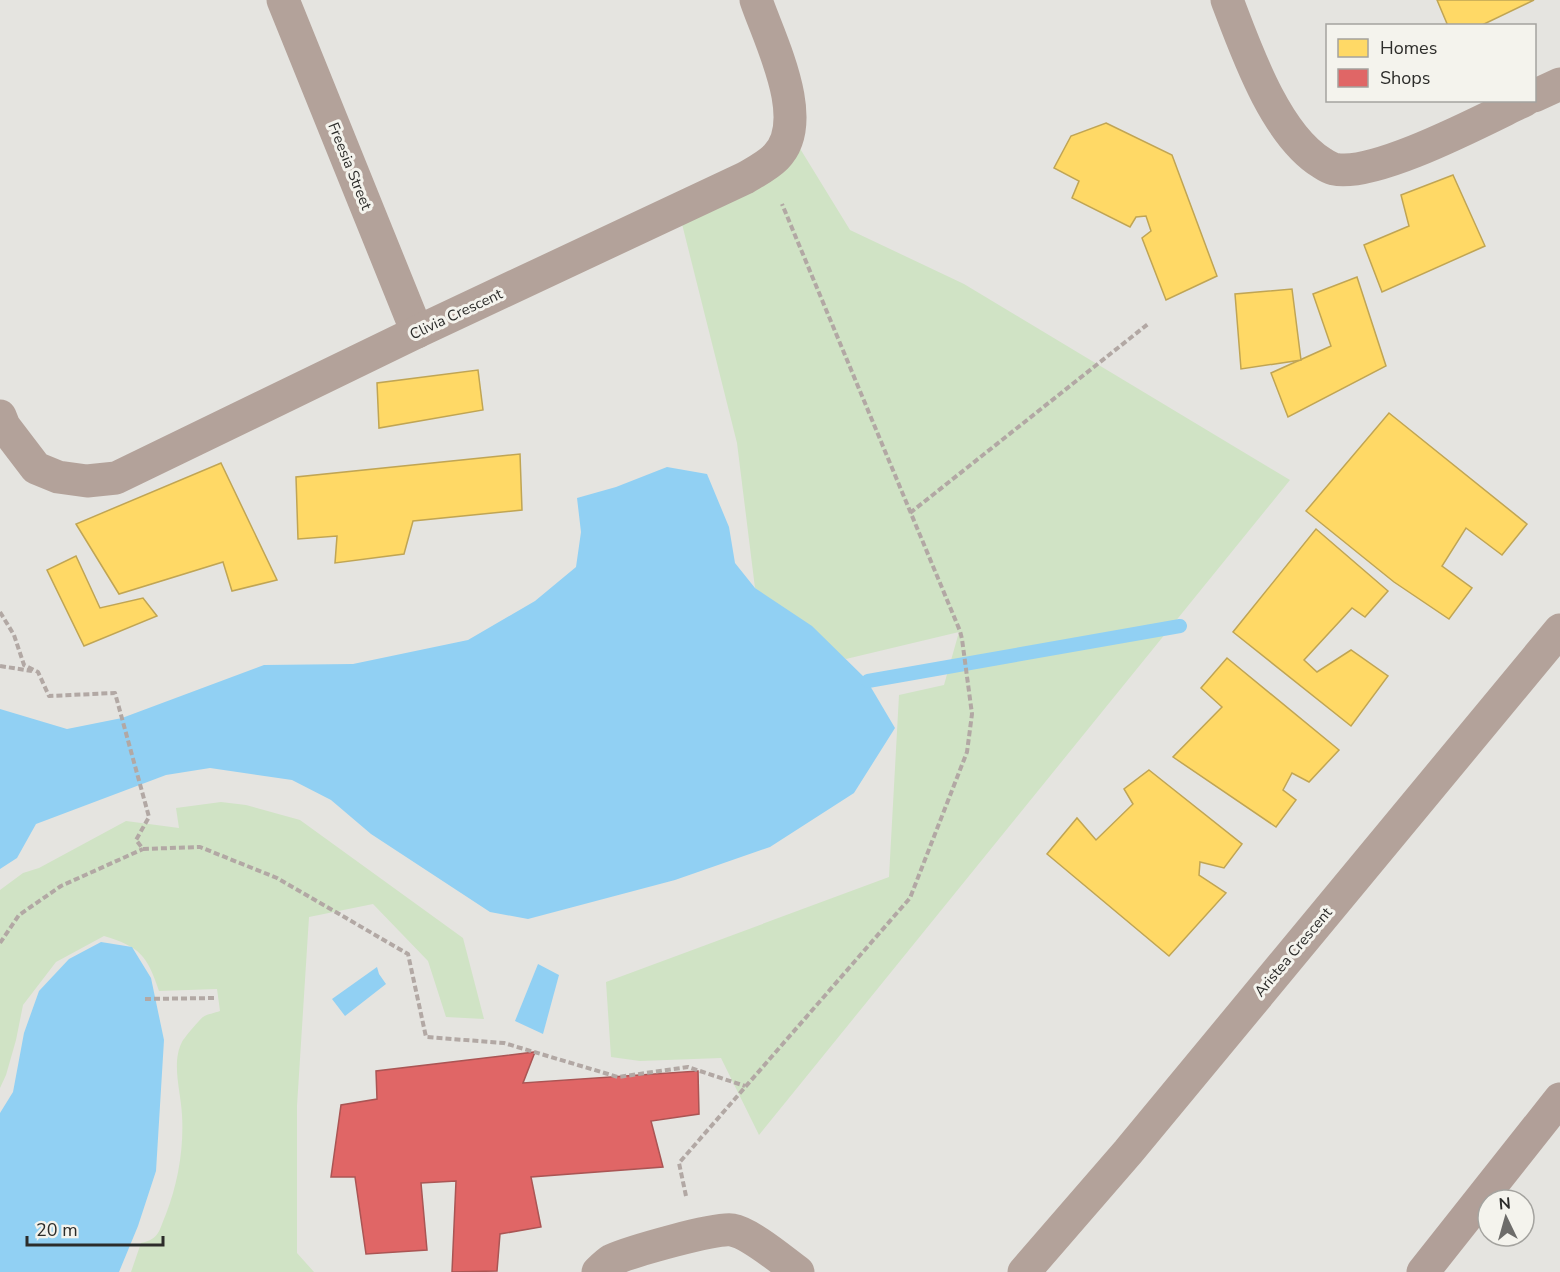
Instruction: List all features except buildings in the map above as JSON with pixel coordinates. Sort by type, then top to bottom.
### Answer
[{"type":"main road","points":[[1423,1272],[1560,1099]]},
{"type":"street","name":"Freesia Street","points":[[283,0],[417,332]]},
{"type":"street","name":"Clivia Crescent","points":[[0,416],[4,426],[36,468],[58,477],[87,481],[116,478],[417,332],[745,178],[776,157],[786,142],[789,125],[788,99],[783,74],[756,0]]},
{"type":"street","points":[[1227,0],[1256,75],[1288,130],[1307,154],[1333,169],[1361,168],[1423,148],[1521,102]]},
{"type":"street","points":[[1536,95],[1560,84]]},
{"type":"street","name":"Aristea Crescent","points":[[1024,1272],[1128,1152],[1560,630]]},
{"type":"street","points":[[598,1272],[609,1261],[624,1256],[714,1230],[733,1230],[750,1238],[798,1272]]},
{"type":"path","points":[[679,1163],[910,897],[967,752],[972,714],[962,639],[765,165]]},
{"type":"path","points":[[910,513],[1148,324]]},
{"type":"path","points":[[0,612],[14,635],[24,665],[38,672],[49,696],[114,693],[149,817],[136,840],[143,849]]},
{"type":"path","points":[[0,666],[38,672]]},
{"type":"path","points":[[0,944],[20,915],[61,886],[143,849],[200,847],[277,878],[408,954],[426,1036],[504,1043],[618,1077],[688,1067],[745,1086]]},
{"type":"path","points":[[145,999],[215,998]]},
{"type":"green space","points":[[796,142],[850,230],[964,284],[1290,480],[759,1135],[721,1058],[640,1061],[611,1057],[606,982],[889,877],[899,695],[944,685],[959,632],[846,659],[755,588],[737,443],[682,224]]},
{"type":"green space","points":[[221,802],[246,805],[300,820],[463,938],[484,1019],[446,1017],[428,961],[373,904],[309,917],[297,1106],[297,1253],[314,1272],[131,1272],[141,1243],[152,1239],[160,1229],[177,1178],[182,1127],[177,1068],[179,1050],[183,1040],[201,1018],[220,1011],[217,989],[159,991],[146,961],[140,954],[126,944],[104,936],[56,962],[23,1005],[16,1040],[0,1088],[0,890],[23,873],[39,868],[126,821],[179,828],[176,808]]},
{"type":"water","points":[[667,467],[707,474],[729,527],[735,563],[755,588],[812,626],[866,679],[895,728],[854,793],[770,847],[675,880],[528,919],[490,912],[371,834],[331,800],[292,780],[210,768],[166,775],[36,824],[17,858],[0,869],[0,709],[67,729],[122,718],[264,665],[353,664],[468,640],[535,601],[576,567],[581,532],[577,498],[616,487]]},
{"type":"water","points":[[101,942],[132,947],[151,978],[164,1040],[156,1171],[138,1226],[119,1272],[0,1272],[0,1113],[13,1092],[24,1033],[39,991],[69,959]]},
{"type":"water","points":[[538,964],[559,975],[543,1034],[515,1021]]},
{"type":"water","points":[[377,967],[386,984],[345,1016],[332,999]]},
{"type":"waterway","points":[[868,681],[1180,626]]}]
